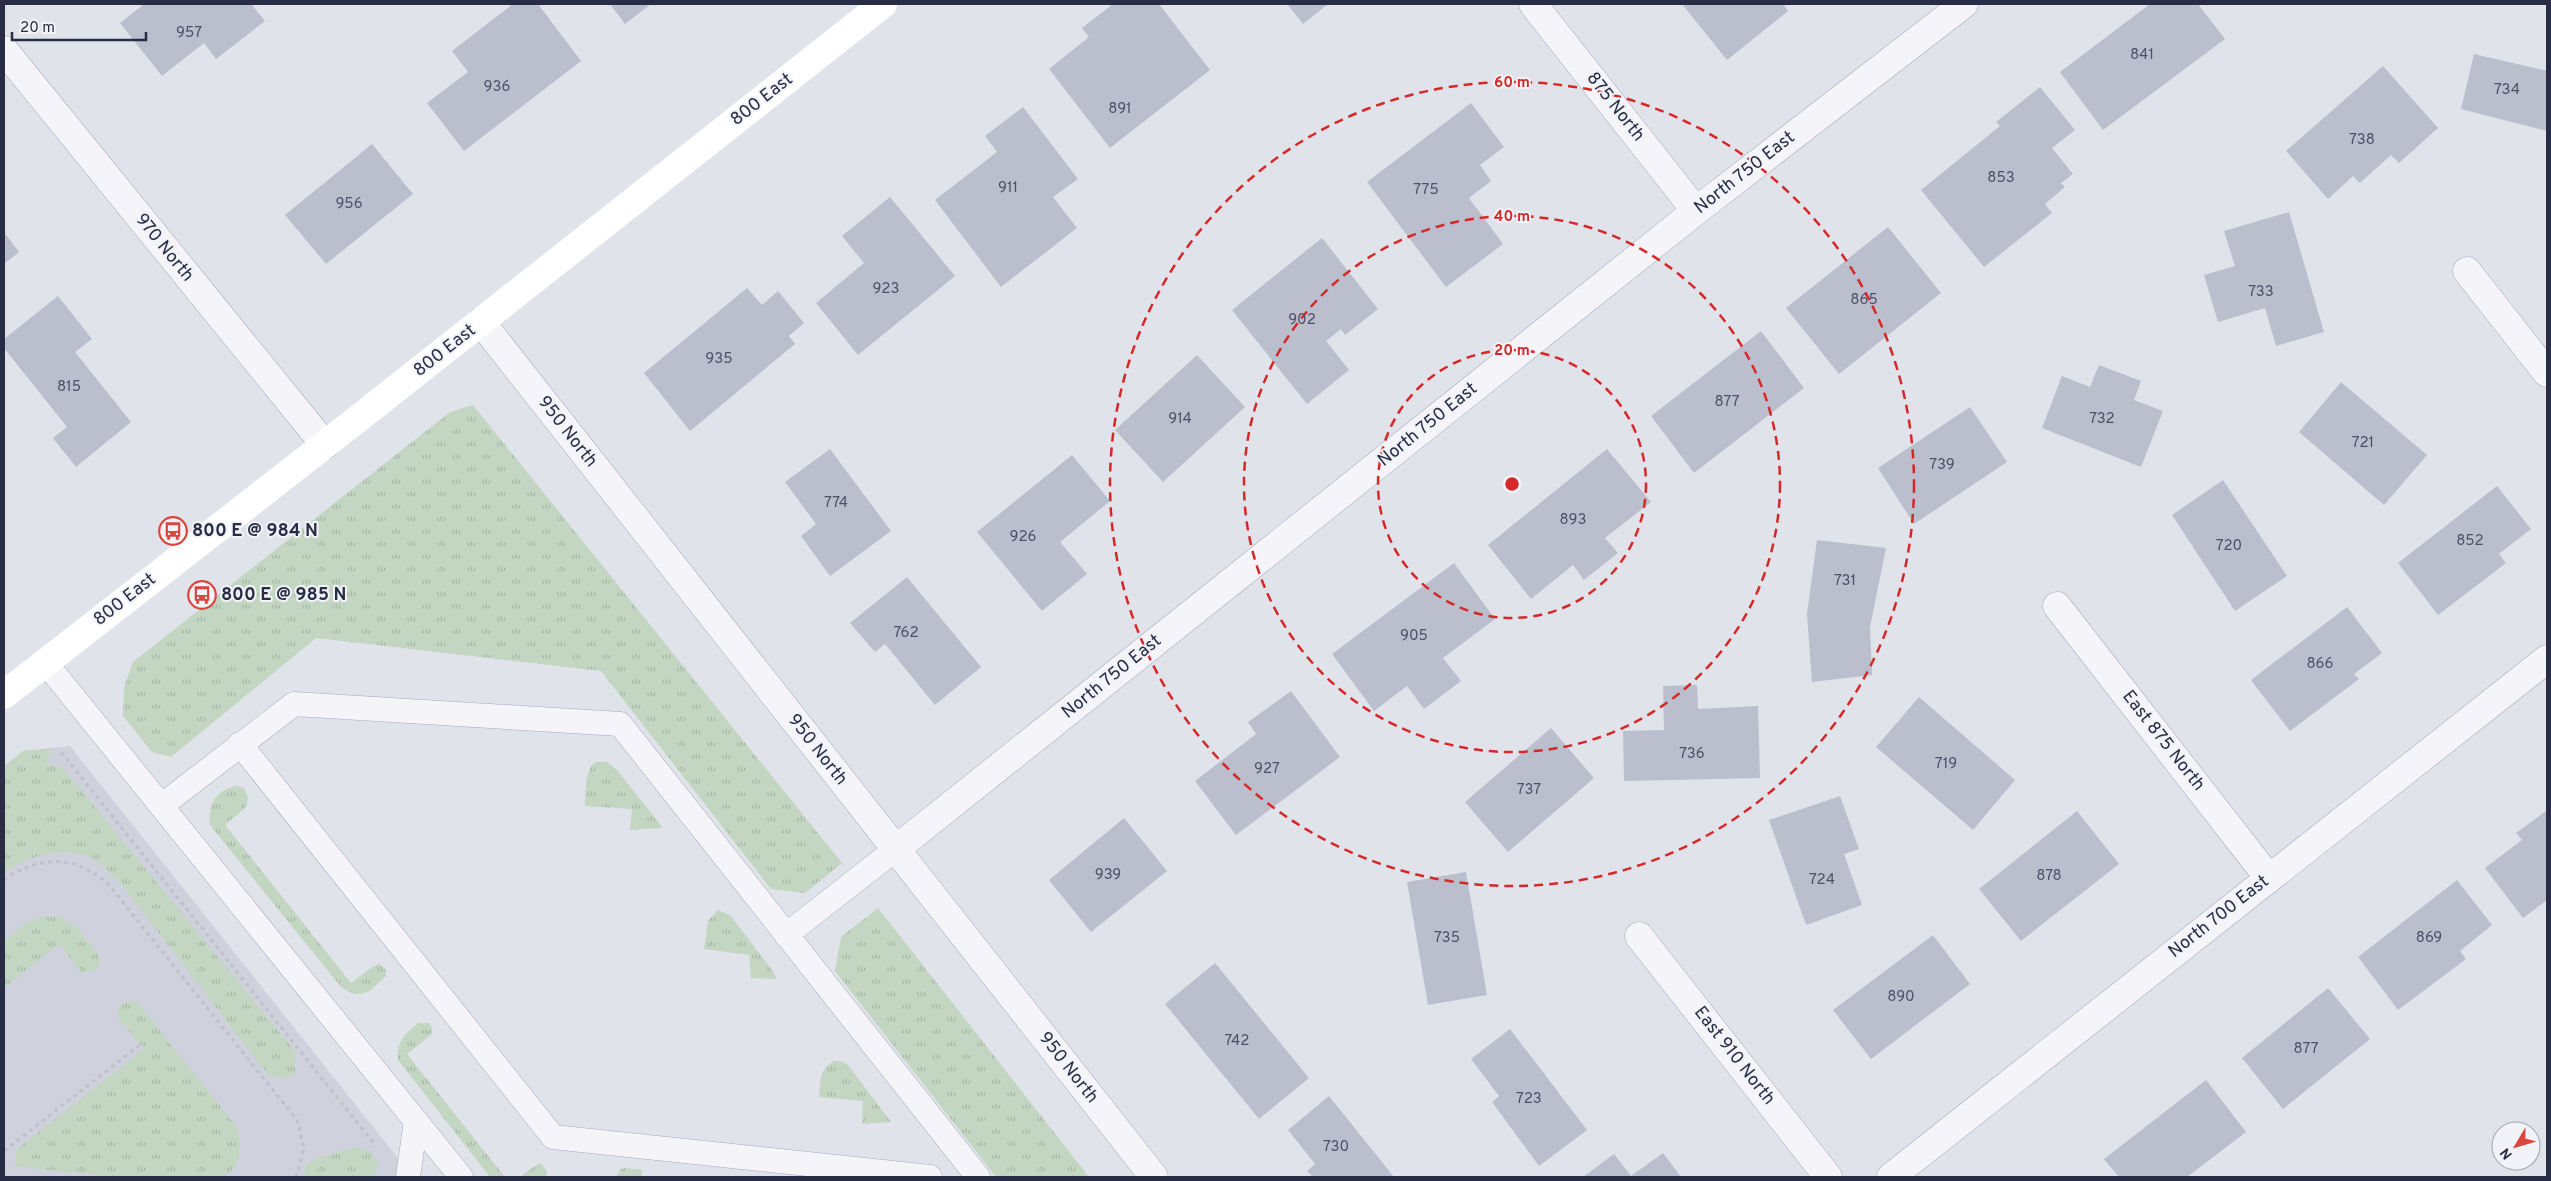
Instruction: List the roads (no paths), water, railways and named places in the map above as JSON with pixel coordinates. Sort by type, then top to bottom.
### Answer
[{"type":"main road","name":"800 East","points":[[4,695],[325,445],[883,4]]},
{"type":"street","name":"875 North","points":[[1533,4],[1696,210]]},
{"type":"street","name":"North 750 East","points":[[896,850],[1696,210],[1964,4]]},
{"type":"street","name":"970 North","points":[[4,50],[325,445]]},
{"type":"street","points":[[2468,271],[2547,373]]},
{"type":"street","name":"950 North","points":[[481,322],[1154,1177]]},
{"type":"street","name":"East 875 North","points":[[2057,606],[2268,878]]},
{"type":"street","name":"North 700 East","points":[[1891,1177],[2547,658]]},
{"type":"street","name":"East 910 North","points":[[1639,936],[1828,1177]]},
{"type":"lane","points":[[45,662],[461,1177]]},
{"type":"lane","points":[[161,806],[294,704],[620,724],[978,1177]]},
{"type":"lane","points":[[240,744],[552,1136],[930,1177]]},
{"type":"lane","points":[[786,935],[896,850]]},
{"type":"lane","points":[[408,1177],[416,1121]]},
{"type":"place","name":"800 E @ 984 N","points":[[173,531]]},
{"type":"place","name":"800 E @ 985 N","points":[[202,595]]}]
